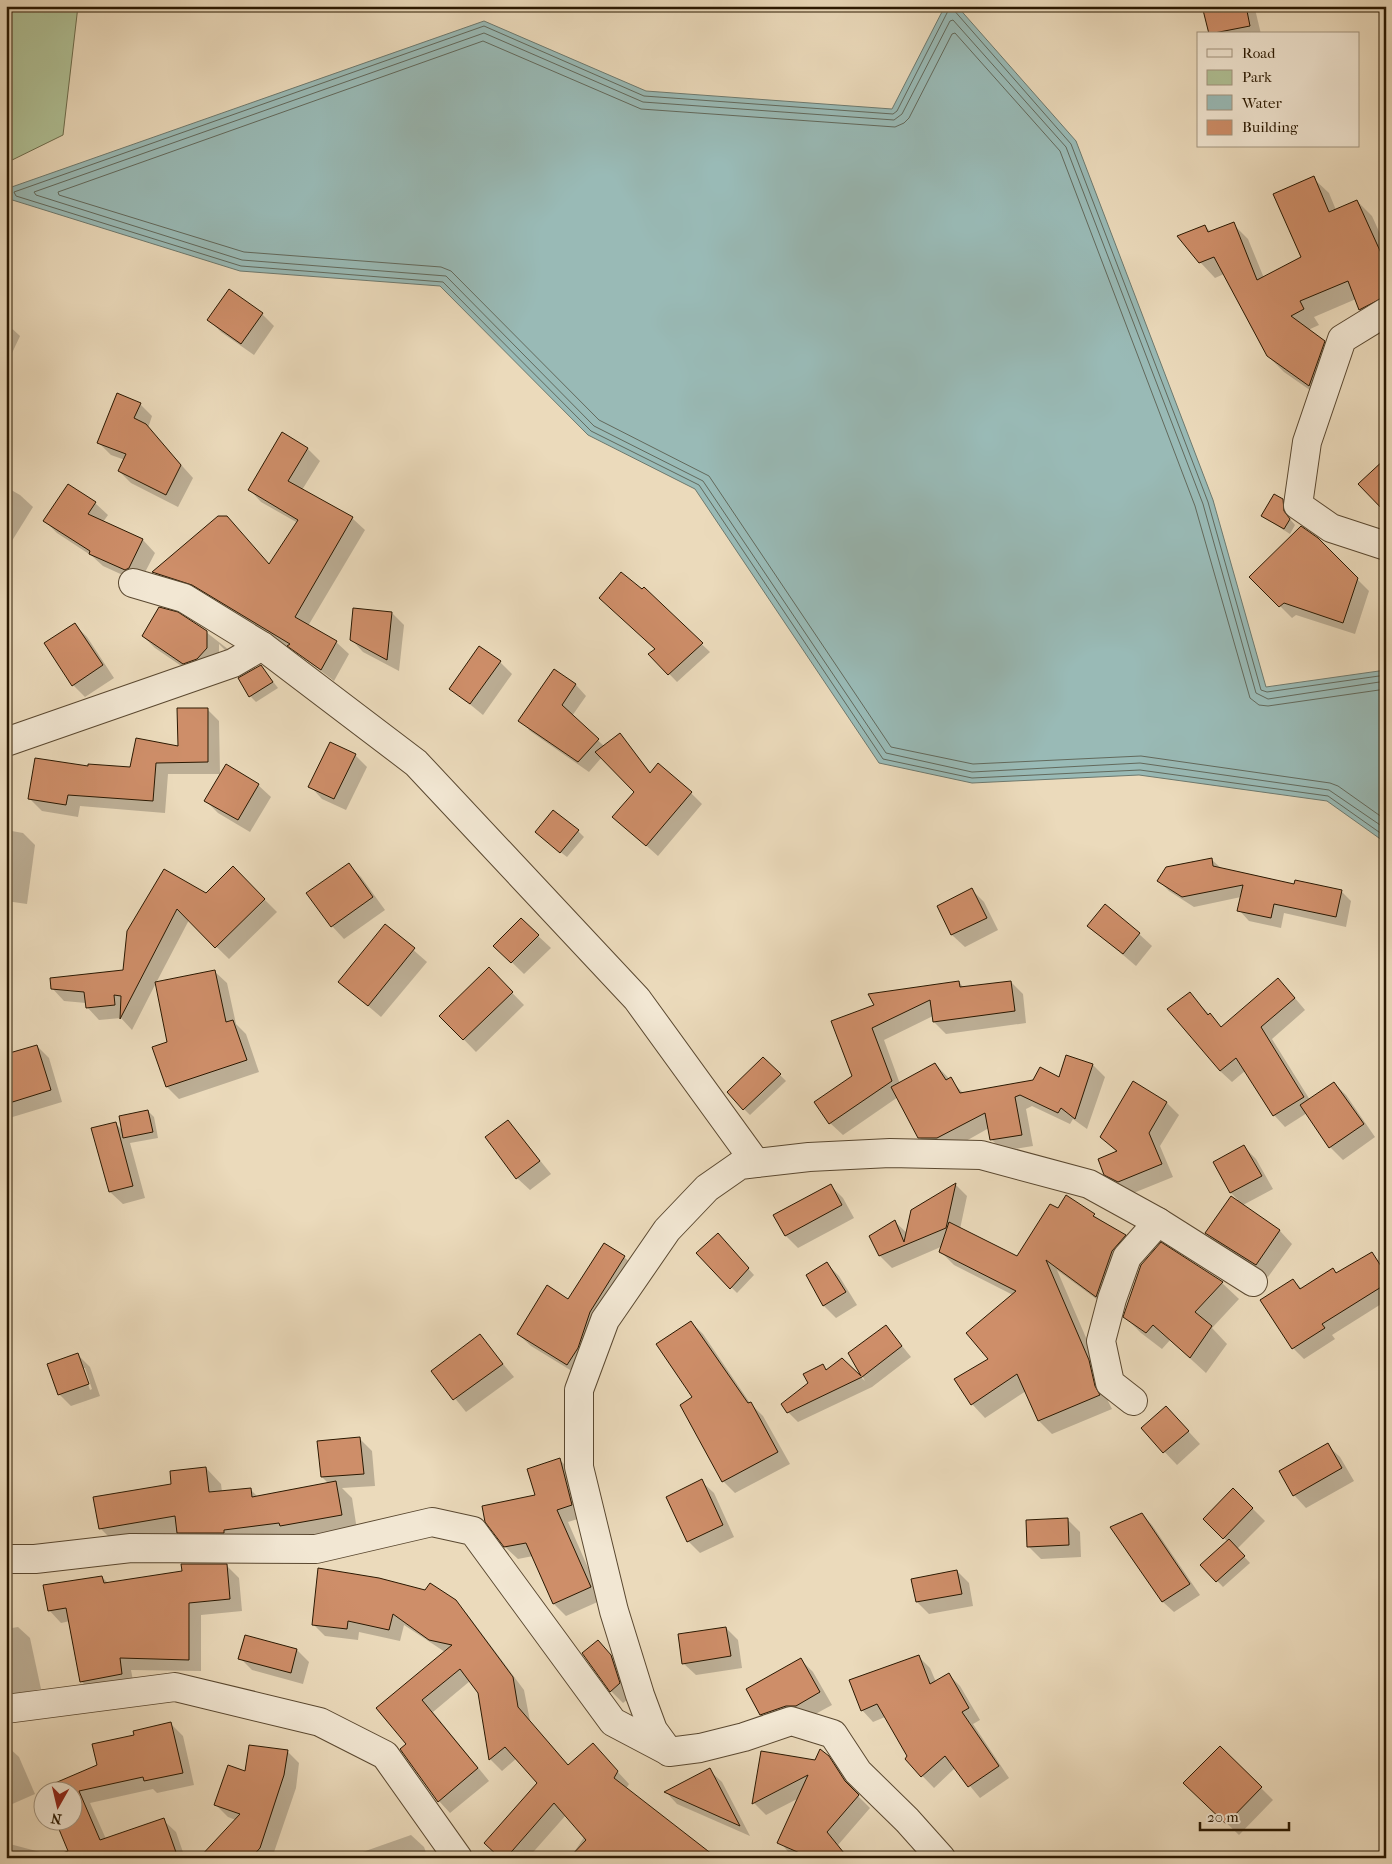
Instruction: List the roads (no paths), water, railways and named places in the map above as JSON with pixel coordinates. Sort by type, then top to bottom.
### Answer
[{"type":"street","points":[[1386,312],[1342,339],[1307,442],[1298,505],[1332,528],[1386,546]]},
{"type":"street","points":[[133,583],[184,598],[262,646],[416,762],[637,999],[756,1163]]},
{"type":"street","points":[[6,742],[233,663],[262,646]]},
{"type":"street","points":[[669,1752],[653,1730],[640,1695],[592,1526],[579,1468],[579,1390],[605,1320],[666,1230],[707,1188],[740,1165],[756,1163],[890,1153],[981,1155],[1088,1184],[1158,1222],[1253,1282]]},
{"type":"street","points":[[1133,1400],[1110,1383],[1101,1340],[1112,1299],[1127,1257],[1158,1222]]},
{"type":"street","points":[[6,1560],[35,1559],[131,1548],[316,1549],[432,1522],[473,1531],[613,1722],[669,1752],[700,1748],[744,1738],[791,1721],[833,1734],[858,1772],[907,1820],[941,1858]]},
{"type":"street","points":[[6,1709],[175,1687],[320,1722],[385,1755],[458,1858]]},
{"type":"water","points":[[945,6],[957,6],[1076,141],[1213,500],[1266,687],[1386,670],[1386,843],[1327,801],[1139,775],[972,783],[879,763],[695,489],[588,435],[440,286],[240,271],[6,198],[6,189],[484,21],[646,91],[892,109]]}]
